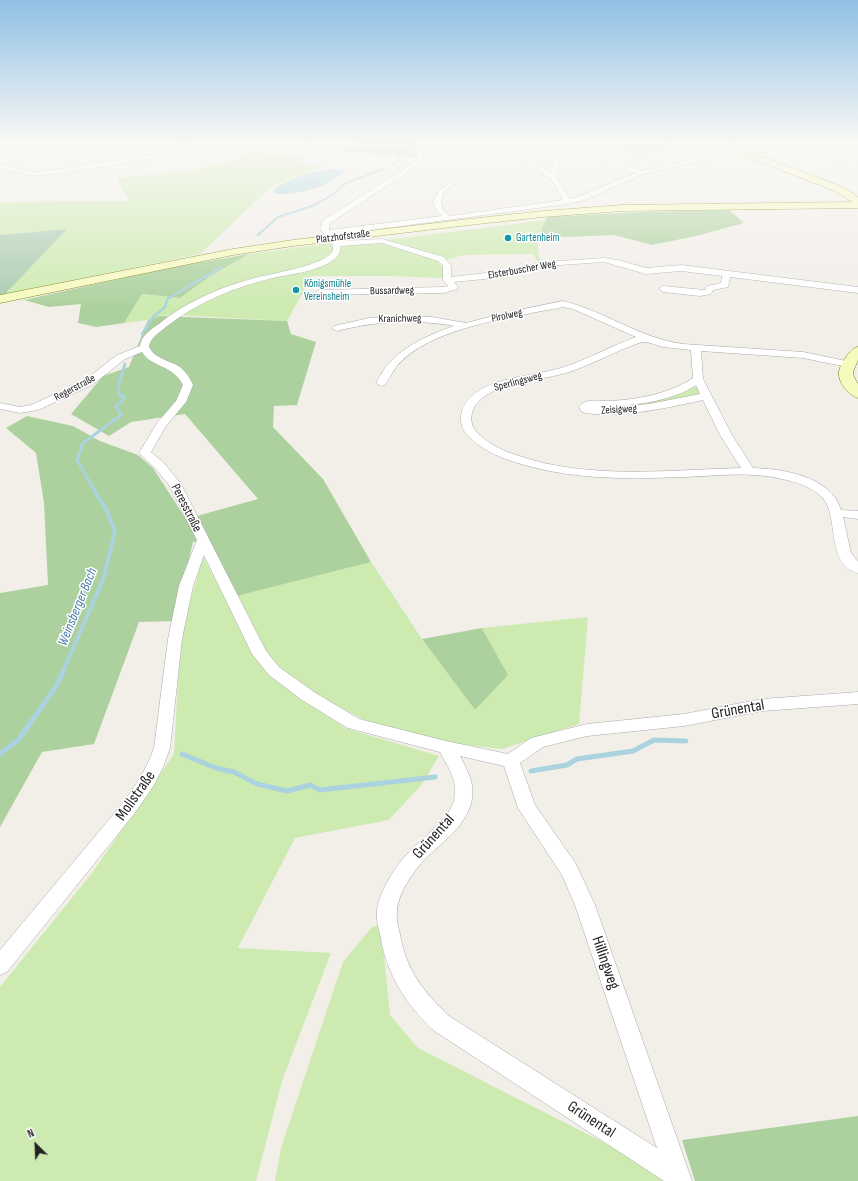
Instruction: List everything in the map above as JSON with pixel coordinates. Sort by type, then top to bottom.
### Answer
[{"type":"main road","points":[[832,206],[846,202],[851,198]]},
{"type":"main road","name":"Platzhofstraße","points":[[0,299],[195,258],[330,236],[543,214],[600,210],[692,206],[858,205]]},
{"type":"main road","points":[[832,206],[858,211]]},
{"type":"main road","points":[[856,390],[845,374],[847,364],[858,351]]},
{"type":"street","points":[[144,348],[146,341],[165,322],[211,294],[259,279],[312,266],[333,256],[337,249],[324,225],[327,221],[363,198]]},
{"type":"street","points":[[438,198],[437,202],[440,210],[448,218]]},
{"type":"street","points":[[566,198],[568,202]]},
{"type":"street","points":[[330,236],[568,202],[582,198]]},
{"type":"street","points":[[330,236],[382,242],[441,259],[447,266],[447,280]]},
{"type":"street","name":"Elsterbuscher Weg","points":[[447,280],[494,276],[550,263],[604,260],[645,271],[672,268],[858,290]]},
{"type":"street","points":[[312,266],[301,276],[312,276]]},
{"type":"street","points":[[663,289],[700,294],[708,292],[710,288],[725,285],[726,274]]},
{"type":"street","name":"Bussardweg","points":[[319,293],[444,290],[454,287],[447,280]]},
{"type":"street","name":"Pirolweg","points":[[381,384],[389,369],[412,349],[464,325],[563,304],[576,307],[648,339]]},
{"type":"street","name":"Kranichweg","points":[[337,328],[365,321],[389,318],[427,319],[464,325]]},
{"type":"street","points":[[648,339],[669,346],[803,355],[847,364]]},
{"type":"street","name":"Sperlingsweg","points":[[648,339],[636,341],[563,371],[499,386],[479,395],[466,412],[465,422],[481,442],[497,453],[533,465],[563,471],[644,476],[749,471],[790,477],[814,486],[829,498],[835,513],[845,555],[858,569]]},
{"type":"street","name":"Regerstraße","points":[[0,406],[20,410],[34,408],[88,383],[121,357],[144,348]]},
{"type":"street","name":"Peresstraße","points":[[144,348],[148,355],[180,371],[188,384],[181,402],[161,425],[145,453],[160,466],[174,484],[260,654],[274,671],[308,696],[354,724],[446,747]]},
{"type":"street","points":[[696,348],[698,379],[726,435],[749,471]]},
{"type":"street","name":"Zeisigweg","points":[[698,379],[681,389],[661,395],[619,403],[588,404],[584,407],[586,410],[591,411],[629,410],[670,404],[707,396]]},
{"type":"street","points":[[835,513],[858,515]]},
{"type":"street","name":"Mollstraße","points":[[0,966],[128,809],[142,791],[158,763],[162,748],[175,639],[186,586],[202,542]]},
{"type":"street","name":"Grünental","points":[[511,761],[527,748],[538,742],[587,730],[684,720],[762,705],[858,698]]},
{"type":"street","points":[[446,747],[511,761]]},
{"type":"street","name":"Grünental","points":[[446,747],[461,774],[464,788],[463,800],[452,820],[413,860],[404,872],[386,910],[391,947],[400,973],[414,995],[441,1023],[679,1179]]},
{"type":"street","name":"Hillingweg","points":[[511,761],[527,808],[569,870],[585,905],[679,1179]]},
{"type":"green space","points":[[128,198],[259,198],[200,254],[5,294],[66,229],[0,235],[0,202],[130,201]]},
{"type":"green space","points":[[729,210],[744,223],[696,236],[652,245],[614,235],[538,238],[547,217],[641,212]]},
{"type":"green space","points":[[546,220],[538,242],[538,252],[542,263],[538,263],[533,254],[464,255],[442,261],[445,277],[442,278],[312,276],[287,321],[175,315],[159,316],[148,320],[124,323],[142,294],[180,298],[212,275],[249,254],[330,243],[344,245]]},
{"type":"green space","points":[[67,229],[5,294],[0,295],[0,235]]},
{"type":"green space","points":[[249,254],[212,275],[180,298],[142,294],[124,323],[96,327],[78,323],[81,304],[49,307],[24,300],[169,268]]},
{"type":"green space","points":[[159,316],[287,321],[291,334],[316,342],[297,405],[274,406],[273,427],[323,479],[371,562],[237,596],[209,540],[193,542],[175,621],[139,622],[94,744],[42,752],[0,827],[0,593],[48,585],[44,503],[36,453],[6,428],[27,416],[73,426],[100,441],[138,455],[153,468],[186,519],[258,499],[185,414],[131,422],[109,436],[71,414],[103,376],[129,367],[148,320]]},
{"type":"green space","points":[[697,386],[701,394],[634,407],[602,408],[685,391]]},
{"type":"green space","points":[[203,556],[254,654],[294,694],[345,728],[439,756],[422,784],[389,820],[295,838],[238,948],[331,953],[282,1081],[256,1181],[0,1181],[0,987],[92,873],[174,754],[180,646],[184,623]]},
{"type":"green space","points":[[371,562],[422,639],[475,710],[502,664],[482,628],[588,617],[579,724],[502,749],[449,743],[370,723],[311,692],[280,669],[263,650],[237,596]]},
{"type":"green space","points":[[482,628],[508,675],[475,710],[422,639]]},
{"type":"green space","points":[[381,925],[390,1015],[418,1048],[644,1163],[663,1181],[275,1181],[281,1148],[343,962],[372,927]]},
{"type":"green space","points":[[858,1116],[858,1181],[695,1181],[682,1140]]},
{"type":"waterway","name":"Weinsberger Bach","points":[[259,234],[278,217],[315,205],[326,198]]},
{"type":"waterway","name":"Weinsberger Bach","points":[[142,334],[153,317],[165,307],[167,299],[222,267]]},
{"type":"waterway","name":"Weinsberger Bach","points":[[95,491],[77,460],[83,443],[121,415],[116,406],[125,398],[119,394],[118,387],[125,364]]},
{"type":"waterway","name":"Weinsberger Bach","points":[[63,671],[103,580],[115,532],[107,511],[94,490]]},
{"type":"waterway","name":"Weinsberger Bach","points":[[0,754],[19,739],[57,685],[64,670]]},
{"type":"waterway","points":[[531,771],[567,765],[577,759],[633,751],[654,740],[686,741]]},
{"type":"waterway","points":[[182,754],[216,768],[234,772],[257,784],[287,791],[310,785],[320,790],[435,777]]},
{"type":"place","name":"Gartenheim","points":[[508,238]]},
{"type":"place","name":"Königsmühle Vereinsheim","points":[[296,290]]}]
